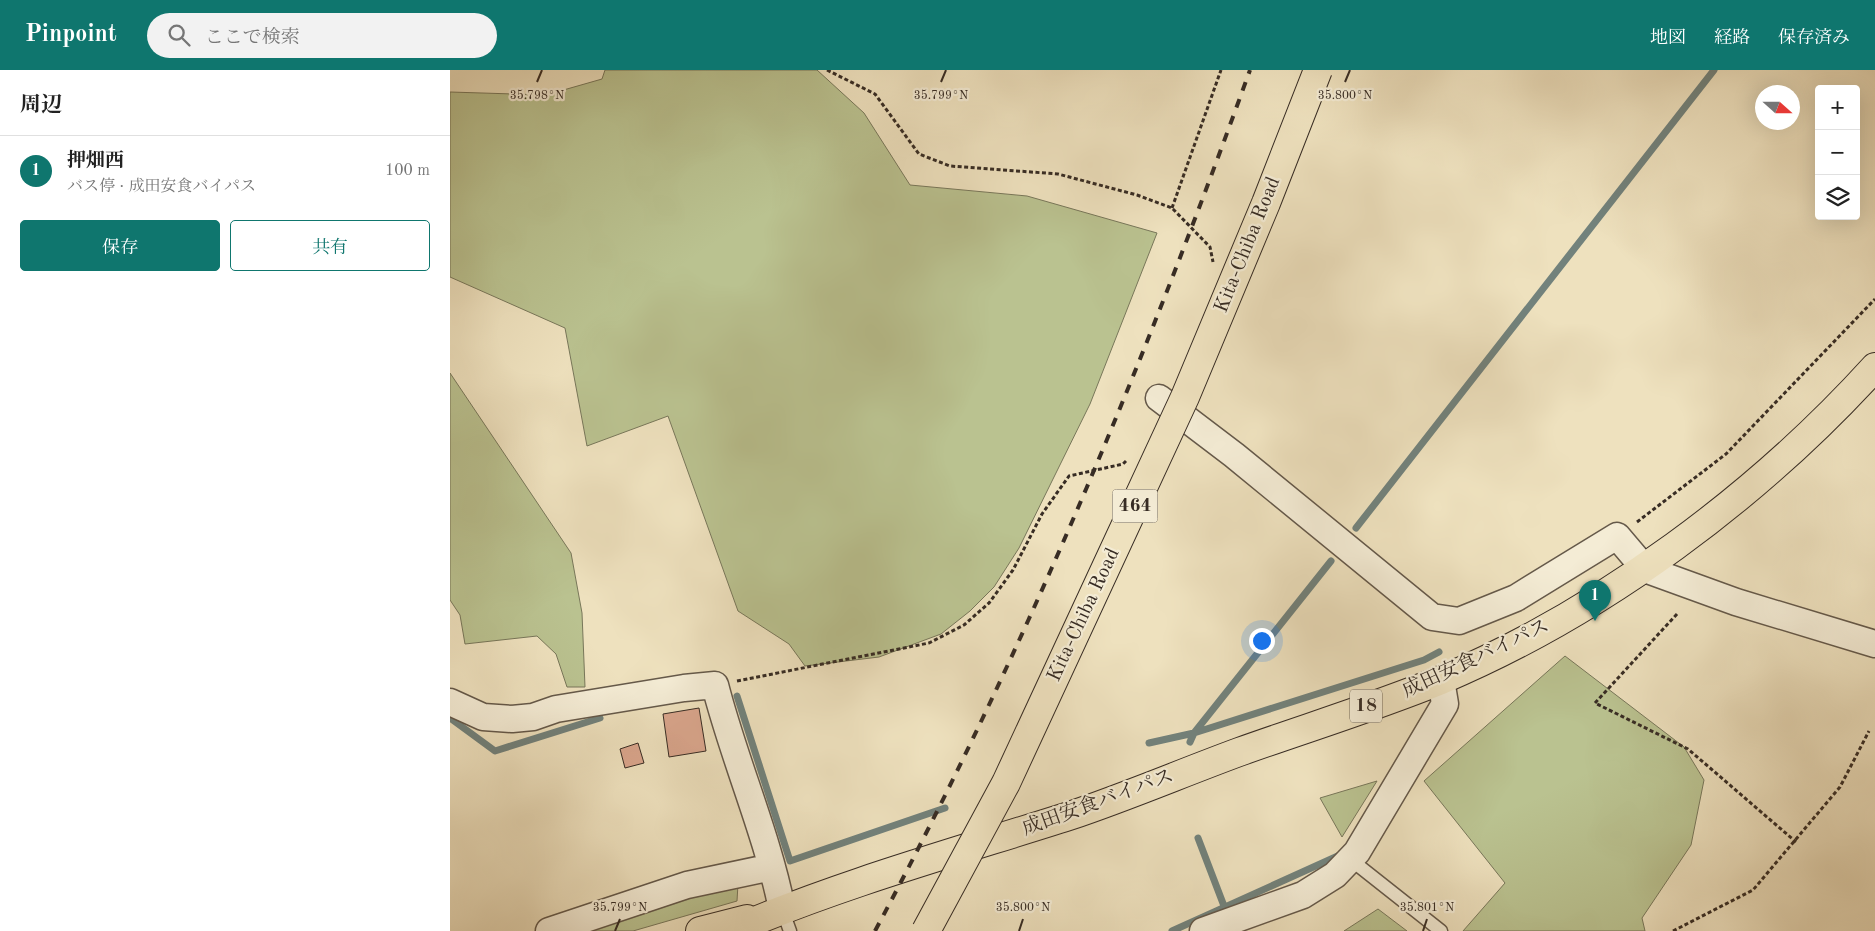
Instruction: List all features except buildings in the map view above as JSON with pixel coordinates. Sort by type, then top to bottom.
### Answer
[{"type":"main road","name":"Kita-Chiba Road","points":[[926,931],[1006,783],[1185,397],[1266,203],[1318,70]]},
{"type":"main road","name":"成田安食バイパス","points":[[731,931],[786,920],[1440,680],[1525,640],[1645,569],[1772,467],[1848,396],[1875,367]]},
{"type":"main road","name":"成田安食バイパス","points":[[700,931],[786,920]]},
{"type":"street","points":[[1159,398],[1234,455],[1432,617],[1459,621],[1516,598],[1617,536],[1645,569],[1736,602],[1875,644]]},
{"type":"street","points":[[1203,931],[1303,895],[1335,875],[1350,860],[1445,704],[1440,680]]},
{"type":"street","points":[[450,702],[483,717],[512,719],[533,717],[556,709],[674,689],[715,685],[725,725],[772,867],[786,920]]},
{"type":"street","points":[[549,931],[687,885],[772,867]]},
{"type":"lane","points":[[1350,860],[1441,931]]},
{"type":"path","points":[[827,70],[875,94],[919,154],[950,166],[1058,174],[1137,195],[1172,208],[1210,247],[1214,266]]},
{"type":"path","points":[[1172,208],[1221,70]]},
{"type":"path","points":[[1617,536],[1726,454],[1875,299]]},
{"type":"path","points":[[715,685],[929,643],[964,625],[988,603],[1014,570],[1042,514],[1069,476],[1123,464],[1128,460]]},
{"type":"path","points":[[1677,614],[1595,703],[1688,749],[1796,842]]},
{"type":"path","points":[[1673,931],[1753,890],[1796,842],[1840,787],[1869,731]]},
{"type":"green space","points":[[605,70],[817,70],[864,113],[910,185],[1027,196],[1157,233],[1090,404],[1019,548],[994,587],[970,611],[941,634],[879,657],[805,666],[789,644],[738,611],[668,416],[587,446],[565,328],[450,277],[450,92],[546,95],[602,79]]},
{"type":"green space","points":[[450,373],[571,553],[582,613],[585,687],[567,687],[556,654],[537,636],[465,644],[460,615],[450,600]]},
{"type":"green space","points":[[1565,656],[1684,747],[1704,780],[1691,845],[1642,918],[1645,931],[1463,931],[1505,883],[1424,781]]},
{"type":"green space","points":[[1377,781],[1342,837],[1320,798]]},
{"type":"green space","points":[[738,884],[737,901],[633,931],[582,931],[683,895]]},
{"type":"green space","points":[[1378,909],[1407,931],[1344,931]]},
{"type":"waterway","points":[[1356,528],[1714,70]]},
{"type":"waterway","points":[[1190,742],[1194,733],[1331,561]]},
{"type":"waterway","points":[[1149,743],[1194,733],[1424,660],[1439,652]]},
{"type":"waterway","points":[[737,696],[790,861],[945,808]]},
{"type":"waterway","points":[[450,718],[495,751],[600,718]]},
{"type":"waterway","points":[[1198,838],[1224,906]]},
{"type":"waterway","points":[[1172,931],[1340,855]]},
{"type":"railway","points":[[875,931],[929,827],[1031,615],[1124,399],[1168,290],[1250,70]]},
{"type":"place","name":"押畑西","points":[[1595,621]]}]
